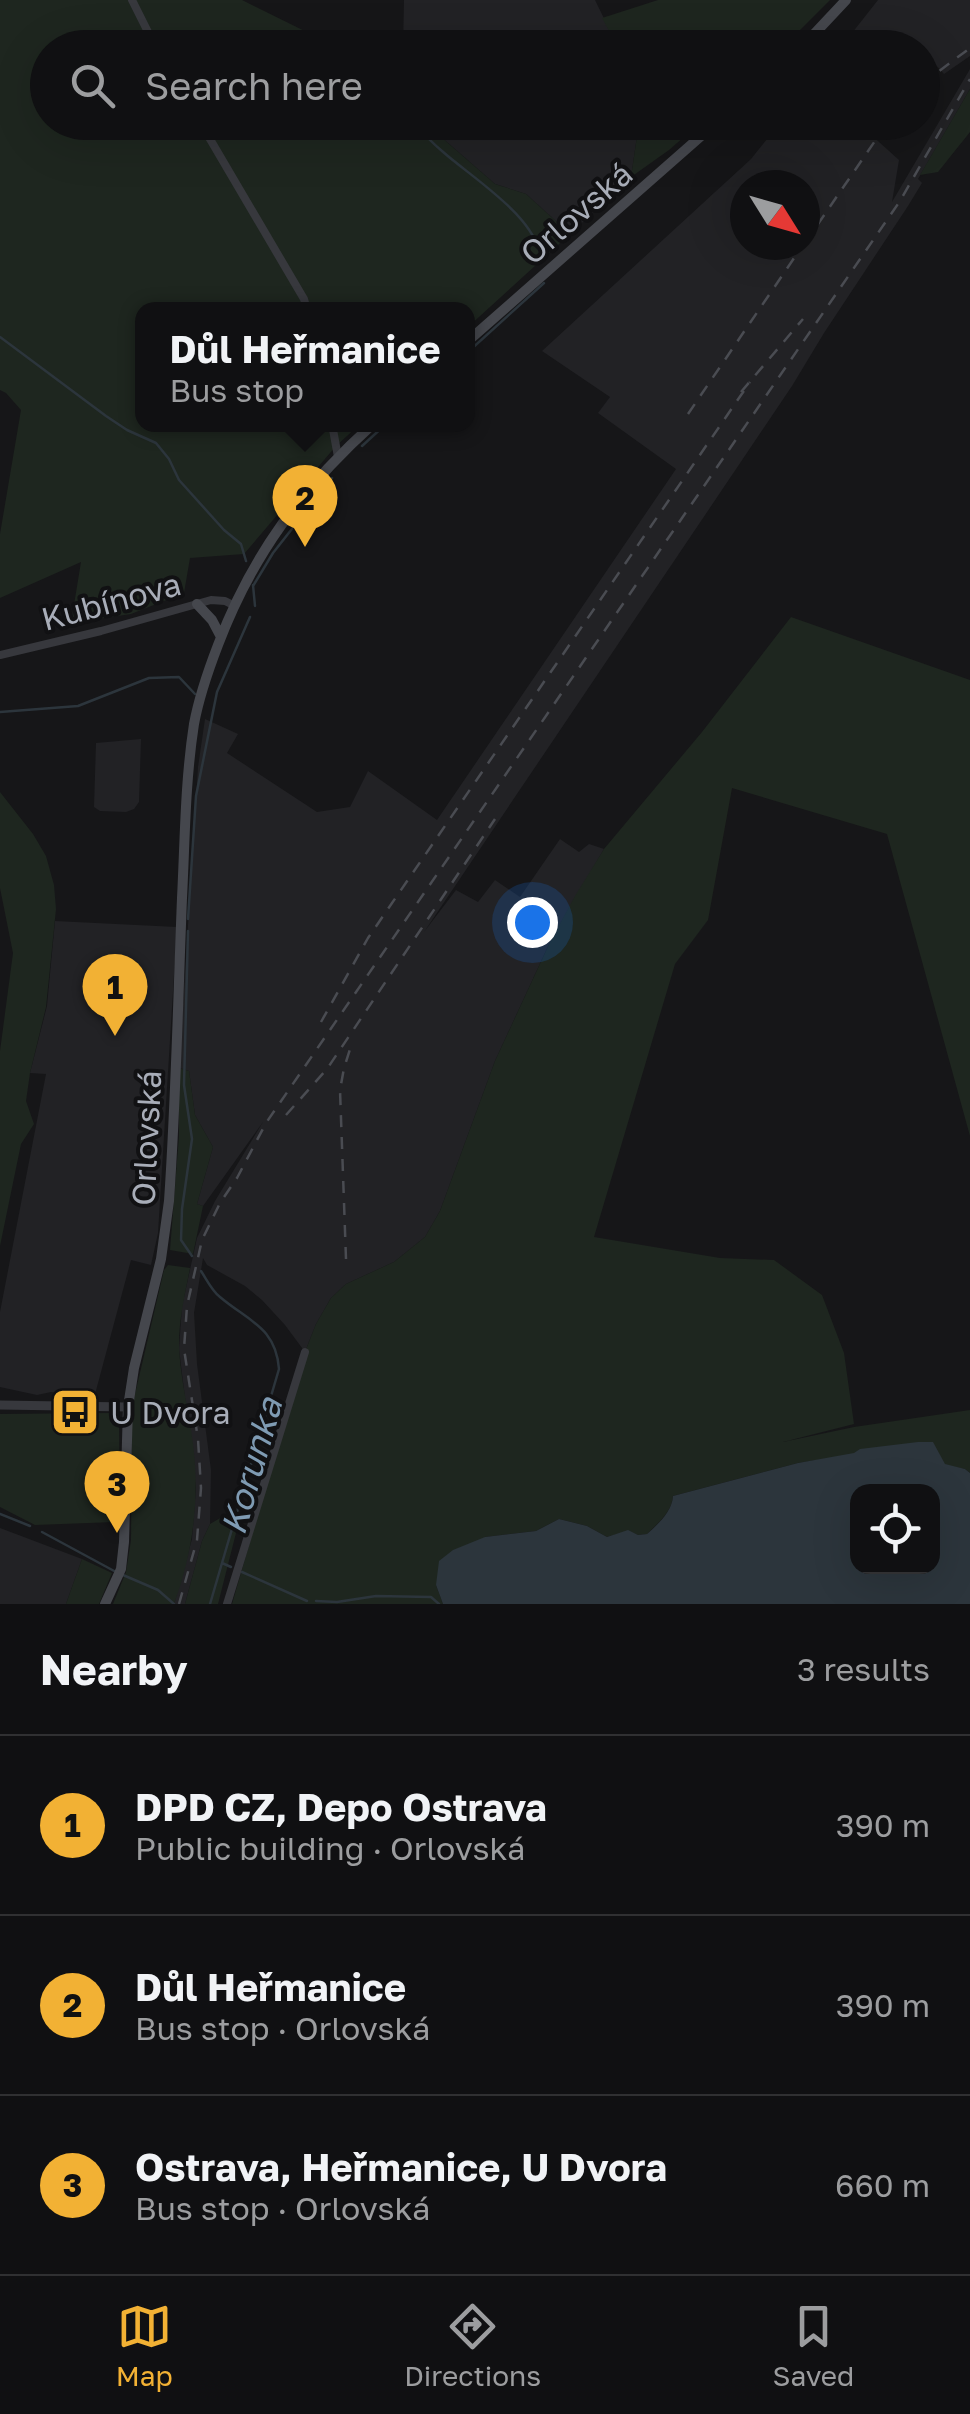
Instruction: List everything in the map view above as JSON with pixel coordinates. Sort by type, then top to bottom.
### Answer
[{"type":"main road","points":[[818,30],[846,0]]},
{"type":"main road","name":"Orlovská","points":[[475,335],[697,140]]},
{"type":"main road","name":"Orlovská","points":[[105,1604],[119,1573],[124,1542],[128,1406],[134,1368],[162,1259],[170,1201],[189,772],[198,707],[220,637],[252,567],[302,496],[365,432]]},
{"type":"main road","points":[[197,604],[212,620],[220,637]]},
{"type":"street","points":[[132,0],[147,30]]},
{"type":"street","points":[[211,140],[305,302]]},
{"type":"street","points":[[333,432],[338,457]]},
{"type":"street","name":"Kubínova","points":[[0,655],[197,604],[218,600],[234,605]]},
{"type":"street","points":[[227,1604],[305,1352]]},
{"type":"street","points":[[0,1404],[128,1406]]},
{"type":"shaded area","points":[[0,0],[242,0],[303,30],[30,30],[30,140],[445,140],[495,184],[526,194],[570,234],[475,321],[475,302],[135,302],[135,432],[351,432],[244,554],[190,558],[184,593],[131,614],[71,623],[81,562],[0,598],[0,534],[21,410],[0,390]]},
{"type":"shaded area","points":[[404,0],[595,0],[610,30],[403,30]]},
{"type":"shaded area","points":[[658,0],[830,0],[800,30],[609,30],[602,18]]},
{"type":"shaded area","points":[[878,0],[970,0],[970,56],[944,74],[940,70],[940,30],[854,30]]},
{"type":"shaded area","points":[[970,69],[970,89],[918,179],[922,183],[908,206],[792,386],[424,932],[456,890],[478,902],[495,880],[520,897],[560,839],[579,852],[589,844],[604,849],[551,940],[495,1061],[440,1211],[425,1237],[394,1262],[346,1284],[331,1298],[305,1352],[262,1300],[207,1265],[203,1258],[194,1313],[211,1470],[210,1524],[185,1604],[174,1604],[192,1539],[196,1488],[179,1349],[182,1306],[197,1238],[263,1122],[203,1206],[197,1204],[213,1147],[195,1115],[189,1071],[179,1068],[198,767],[205,719],[238,734],[227,753],[317,812],[350,807],[368,771],[437,820],[676,469],[598,413],[610,397],[542,351],[730,178],[730,260],[820,260],[820,170],[739,170],[766,140],[877,140],[899,160],[892,202],[928,140],[940,140],[940,120]]},
{"type":"shaded area","points":[[970,89],[970,132],[938,172],[920,175]]},
{"type":"shaded area","points":[[445,140],[636,140],[631,177],[570,234],[526,194],[495,184]]},
{"type":"shaded area","points":[[636,140],[680,140],[669,150],[631,177]]},
{"type":"shaded area","points":[[791,617],[970,680],[970,1136],[887,834],[732,788],[708,920],[675,964],[594,1237],[720,1258],[774,1260],[822,1295],[844,1353],[854,1424],[783,1442],[970,1410],[970,1473],[945,1465],[932,1442],[798,1463],[673,1496],[667,1512],[647,1534],[628,1531],[607,1537],[587,1526],[559,1519],[536,1531],[485,1537],[436,1585],[443,1604],[232,1604],[316,1324],[331,1298],[346,1284],[394,1262],[425,1237],[440,1211],[495,1061],[575,896],[604,849]]},
{"type":"shaded area","points":[[141,739],[139,802],[126,812],[100,811],[94,807],[96,743]]},
{"type":"shaded area","points":[[0,792],[46,856],[56,909],[46,1007],[26,1101],[34,1124],[21,1144],[0,1246],[0,1051],[13,953],[0,888]]},
{"type":"shaded area","points":[[55,921],[177,927],[158,1233],[151,1265],[131,1260],[94,1398],[51,1392],[37,1395],[0,1387],[0,1312],[46,1074],[30,1073],[47,1006]]},
{"type":"shaded area","points":[[179,1068],[189,1071],[195,1115],[213,1147],[197,1204],[203,1206],[193,1254],[170,1250],[179,1136]]},
{"type":"shaded area","points":[[168,1265],[190,1268],[179,1345],[195,1465],[190,1545],[174,1604],[113,1604],[126,1572],[131,1540],[132,1407]]},
{"type":"shaded area","points":[[110,1413],[119,1418],[120,1510],[115,1522],[35,1525],[0,1507],[0,1414]]},
{"type":"shaded area","points":[[933,1442],[945,1464],[970,1473],[970,1604],[443,1604],[436,1585],[439,1561],[453,1550],[485,1537],[536,1531],[559,1519],[587,1526],[607,1537],[628,1530],[647,1534],[667,1512],[673,1496],[798,1463],[860,1449]]},
{"type":"shaded area","points":[[222,1517],[236,1533],[218,1604],[185,1604],[202,1541],[210,1524]]},
{"type":"shaded area","points":[[0,1528],[82,1559],[66,1604],[0,1604]]},
{"type":"shaded area","points":[[82,1559],[112,1573],[99,1604],[66,1604]]},
{"type":"waterway","points":[[430,140],[517,214],[529,229],[541,261]]},
{"type":"waterway","points":[[475,346],[544,283]]},
{"type":"waterway","points":[[0,337],[106,416],[156,443],[179,480],[241,544],[246,561]]},
{"type":"waterway","points":[[362,446],[377,432]]},
{"type":"waterway","points":[[253,586],[273,553],[332,478]]},
{"type":"waterway","points":[[253,585],[255,606]]},
{"type":"waterway","name":"Korunka","points":[[188,919],[196,796],[217,692],[250,617]]},
{"type":"waterway","name":"Korunka","points":[[0,712],[78,706],[149,678],[179,677],[195,694]]},
{"type":"waterway","name":"Korunka","points":[[188,931],[184,1085],[192,1139],[181,1240],[192,1256]]},
{"type":"waterway","name":"Korunka","points":[[201,1271],[217,1295],[266,1334],[279,1369],[222,1563],[231,1567]]},
{"type":"waterway","points":[[0,1514],[30,1526]]},
{"type":"waterway","points":[[42,1532],[116,1572]]},
{"type":"waterway","points":[[210,1604],[222,1563]]},
{"type":"waterway","name":"Korunka","points":[[242,1572],[307,1601]]},
{"type":"waterway","points":[[123,1575],[158,1590],[174,1604]]},
{"type":"waterway","name":"Korunka","points":[[316,1601],[431,1597],[439,1604]]},
{"type":"railway","points":[[940,70],[970,48]]},
{"type":"railway","points":[[940,131],[970,79]]},
{"type":"railway","points":[[820,221],[876,140]]},
{"type":"railway","points":[[179,1604],[197,1540],[201,1488],[184,1349],[187,1306],[202,1240],[220,1203],[266,1123],[900,201],[935,140]]},
{"type":"railway","points":[[688,414],[793,260]]},
{"type":"railway","points":[[741,392],[803,319]]},
{"type":"railway","points":[[321,1022],[368,938],[750,382]]},
{"type":"railway","points":[[286,1115],[327,1069],[495,819]]},
{"type":"railway","points":[[346,1259],[340,1090],[351,1046]]},
{"type":"place","name":"Důl Heřmanice","points":[[305,547]]},
{"type":"place","name":"DPD CZ, Depo Ostrava","points":[[115,1036]]},
{"type":"place","name":"U Dvora","points":[[75,1412]]},
{"type":"place","name":"Ostrava, Heřmanice, U Dvora","points":[[117,1533]]}]
